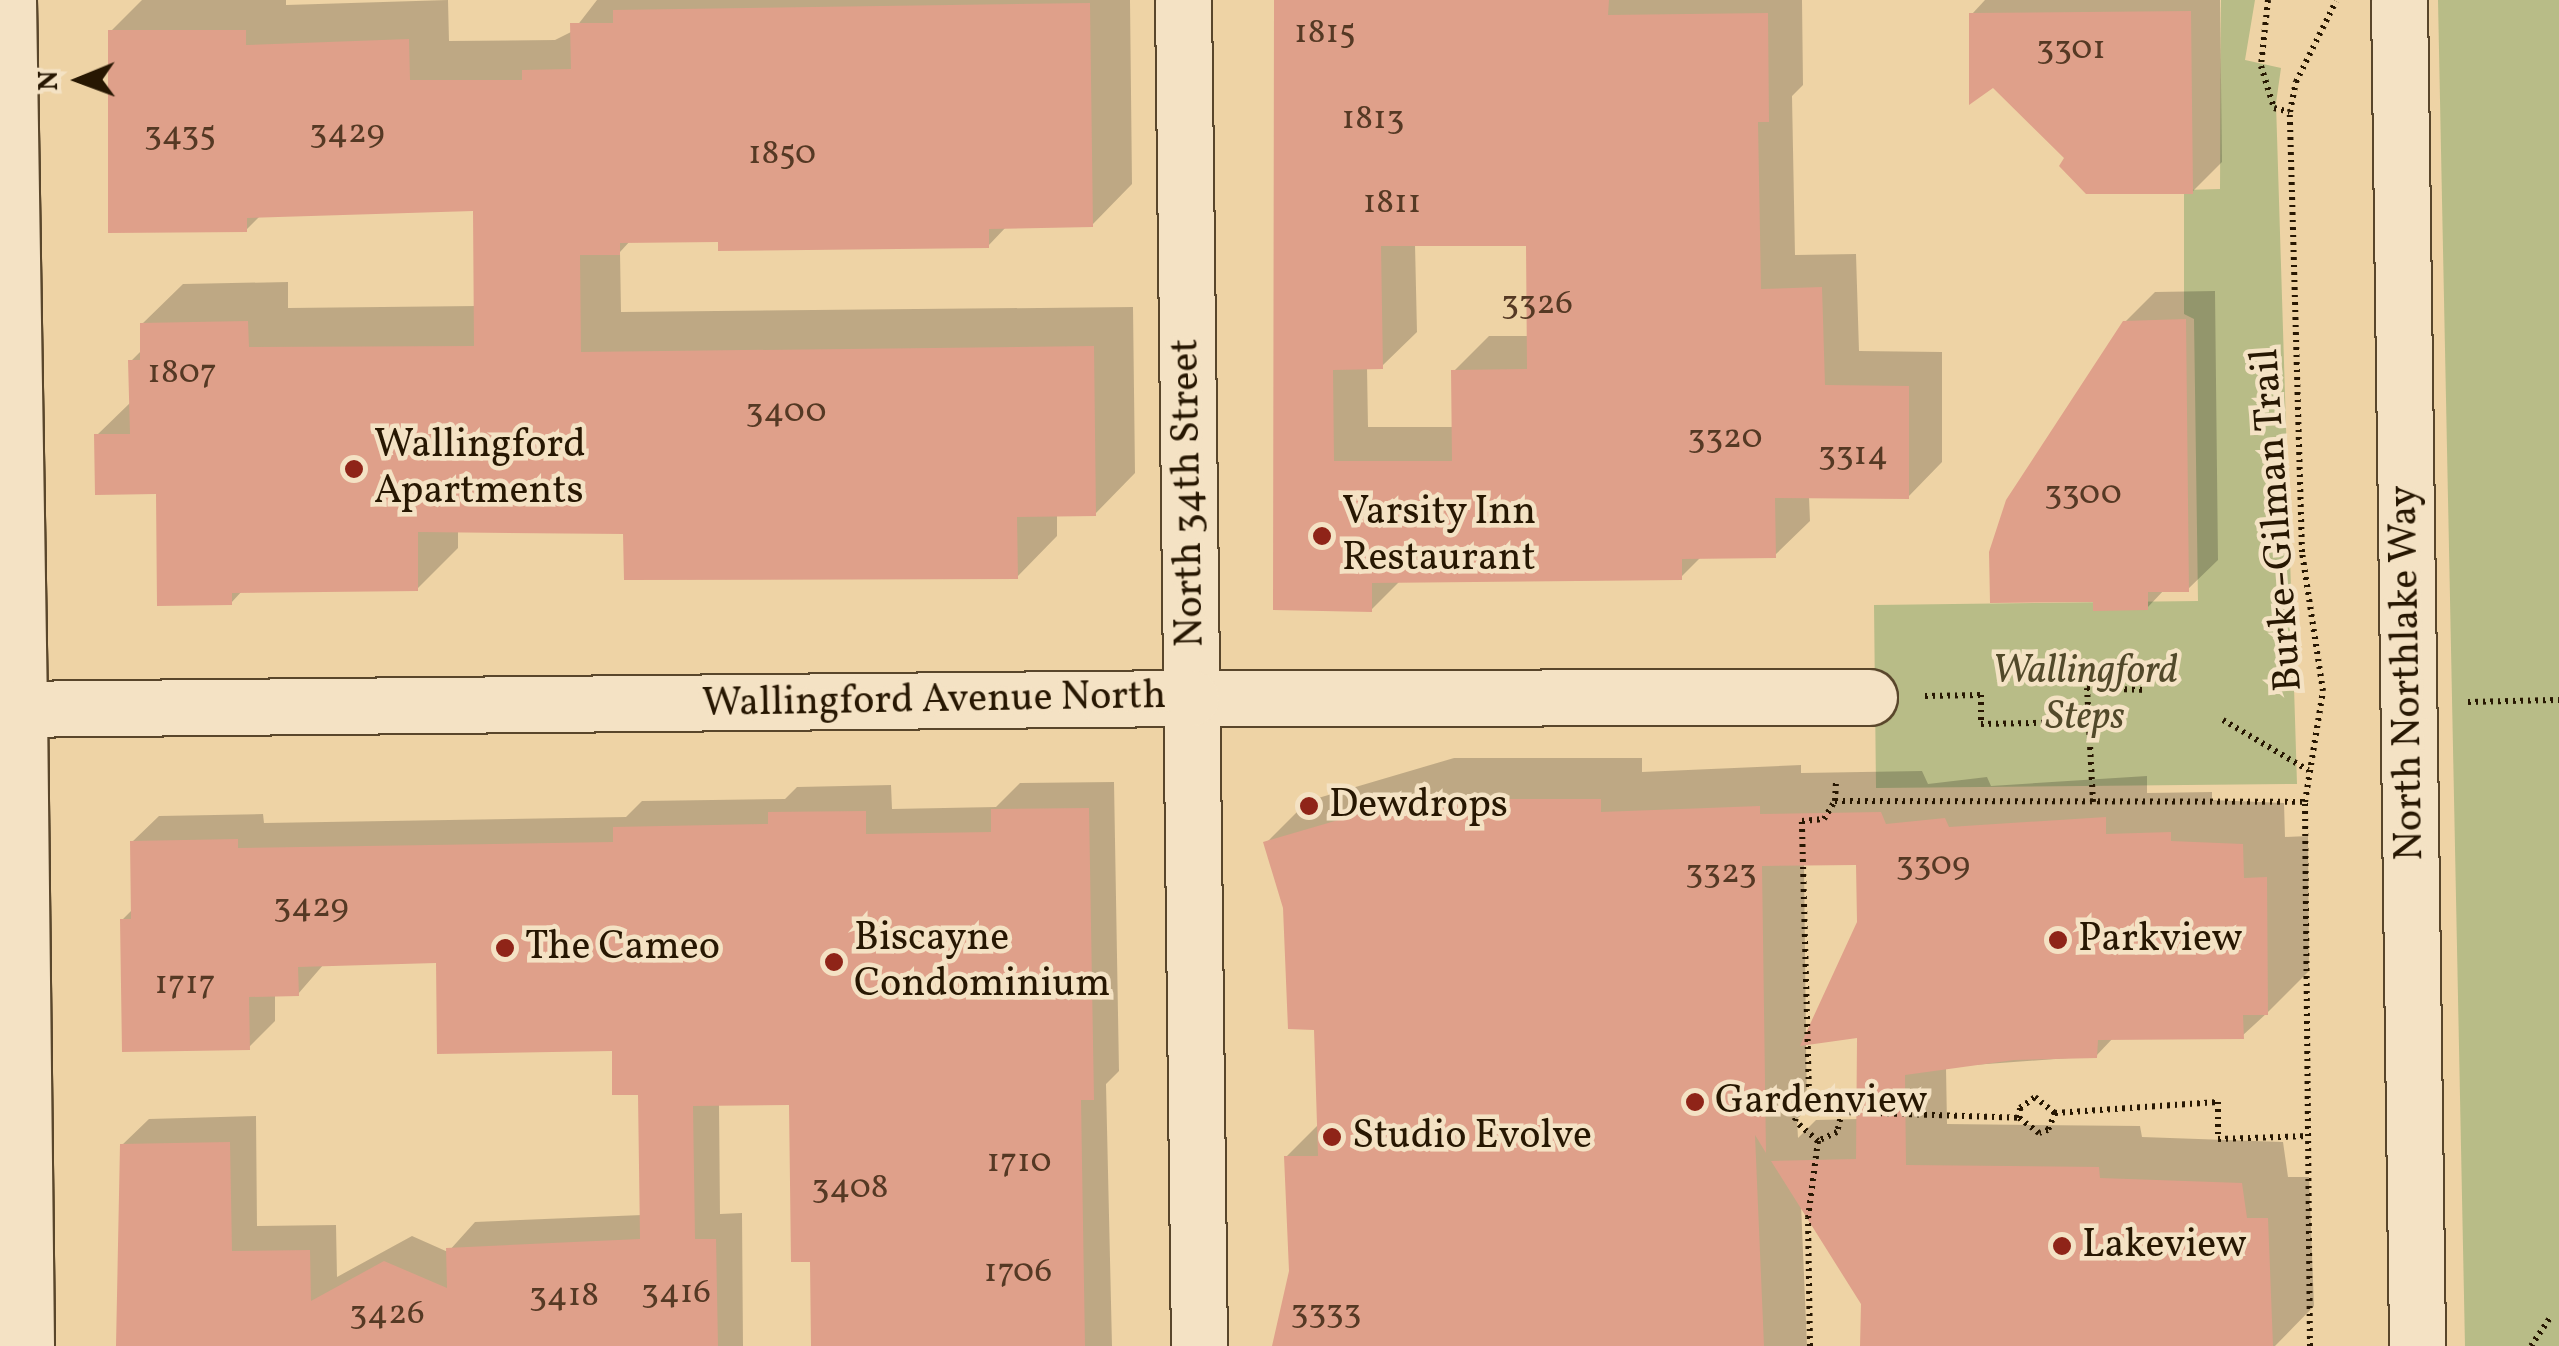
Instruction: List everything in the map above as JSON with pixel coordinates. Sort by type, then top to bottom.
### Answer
[{"type":"street","points":[[8,0],[9,708],[26,1346]]},
{"type":"street","name":"North 34th Street","points":[[1183,0],[1199,1346]]},
{"type":"street","name":"North Northlake Way","points":[[2399,0],[2416,1346]]},
{"type":"street","name":"Wallingford Avenue North","points":[[9,708],[1192,698],[1889,697]]},
{"type":"path","points":[[2268,0],[2261,66],[2274,108],[2290,112]]},
{"type":"path","name":"Burke-Gilman Trail","points":[[2310,1346],[2305,802],[2322,691],[2302,552],[2290,112],[2296,82],[2337,0]]},
{"type":"path","points":[[2094,802],[2087,688],[2147,690]]},
{"type":"path","points":[[1889,697],[1981,695],[1980,724],[2089,722]]},
{"type":"path","points":[[2446,702],[2559,700]]},
{"type":"path","points":[[2223,720],[2308,770]]},
{"type":"path","points":[[1818,1142],[1795,1121],[1808,1094],[1802,821],[1824,819],[1835,801],[1836,779]]},
{"type":"path","points":[[1835,801],[2305,802]]},
{"type":"path","points":[[1808,1094],[1830,1095],[1842,1112],[1837,1132],[1818,1142]]},
{"type":"path","points":[[2019,1118],[2020,1108],[2035,1097],[2055,1112],[2218,1102],[2218,1138],[2308,1136]]},
{"type":"path","points":[[1842,1112],[2019,1118],[2040,1134],[2055,1112]]},
{"type":"path","points":[[1810,1346],[1808,1218],[1818,1142]]},
{"type":"path","points":[[2531,1346],[2552,1316]]},
{"type":"green space","name":"Wallingford Steps","points":[[2221,0],[2255,0],[2245,60],[2281,68],[2276,103],[2297,784],[1876,788],[1874,605],[2198,601],[2194,319],[2184,314],[2184,190],[2220,189]]},
{"type":"green space","points":[[2438,0],[2559,0],[2559,1346],[2465,1346]]},
{"type":"building","points":[[1274,0],[1609,0],[1608,15],[1768,13],[1769,122],[1758,122],[1761,289],[1822,287],[1825,385],[1909,386],[1909,499],[1775,498],[1776,558],[1682,559],[1682,580],[1372,583],[1372,612],[1273,610]],"holes":[[[1381,246],[1526,246],[1527,369],[1451,370],[1452,461],[1334,461],[1333,370],[1383,369]]]},
{"type":"building","points":[[1090,3],[1093,227],[989,229],[989,248],[718,251],[718,242],[620,243],[620,255],[580,255],[581,352],[1094,346],[1096,516],[1017,517],[1018,579],[624,580],[623,534],[418,532],[418,591],[232,593],[232,605],[157,606],[156,494],[95,495],[94,434],[130,434],[128,360],[140,360],[140,323],[248,321],[249,347],[474,346],[473,211],[247,218],[247,232],[108,233],[108,30],[246,30],[246,45],[409,39],[410,80],[522,80],[522,70],[571,69],[570,23],[613,23],[613,10]]},
{"type":"building","points":[[2191,11],[2193,194],[2086,194],[2059,166],[2064,158],[1993,88],[1969,105],[1969,13]]},
{"type":"building","points":[[2186,319],[2189,592],[2148,592],[2148,610],[2093,611],[2093,602],[1990,603],[1989,552],[2006,500],[2123,321]]},
{"type":"building","points":[[1410,799],[1601,799],[1601,812],[1760,806],[1760,814],[1881,812],[1886,824],[1945,818],[1949,827],[2106,817],[2106,834],[2171,832],[2171,841],[2243,844],[2244,878],[2267,877],[2268,1015],[2243,1015],[2244,1039],[2098,1040],[2097,1058],[2014,1060],[1905,1075],[1906,1165],[2099,1167],[2100,1178],[2242,1183],[2247,1218],[2268,1218],[2273,1346],[1860,1346],[1861,1304],[1771,1161],[1856,1159],[1857,1038],[1800,1046],[1857,922],[1856,865],[1762,866],[1766,1153],[1755,1135],[1764,1346],[1272,1346],[1289,1271],[1284,1156],[1318,1156],[1314,1030],[1288,1029],[1283,908],[1263,842]]},
{"type":"building","points":[[1089,808],[1094,1100],[1081,1100],[1085,1346],[811,1346],[810,1262],[791,1262],[789,1105],[693,1106],[695,1239],[716,1239],[718,1346],[116,1346],[120,1144],[230,1142],[232,1251],[310,1250],[311,1301],[384,1261],[447,1288],[446,1248],[640,1239],[638,1095],[612,1095],[612,1051],[437,1054],[436,963],[298,967],[299,996],[249,997],[250,1050],[122,1052],[120,919],[131,919],[130,841],[238,839],[238,848],[613,842],[613,827],[768,824],[768,812],[866,811],[866,834],[991,832],[991,809]]},
{"type":"place","name":"Wallingford Apartments","points":[[354,469]]},
{"type":"place","name":"Varsity Inn Restaurant","points":[[1322,536]]},
{"type":"place","name":"Dewdrops","points":[[1309,806]]},
{"type":"place","name":"Parkview","points":[[2058,940]]},
{"type":"place","name":"The Cameo","points":[[505,948]]},
{"type":"place","name":"Biscayne Condominium","points":[[834,962]]},
{"type":"place","name":"Gardenview","points":[[1695,1102]]},
{"type":"place","name":"Studio Evolve","points":[[1332,1137]]},
{"type":"place","name":"Lakeview","points":[[2062,1246]]}]
